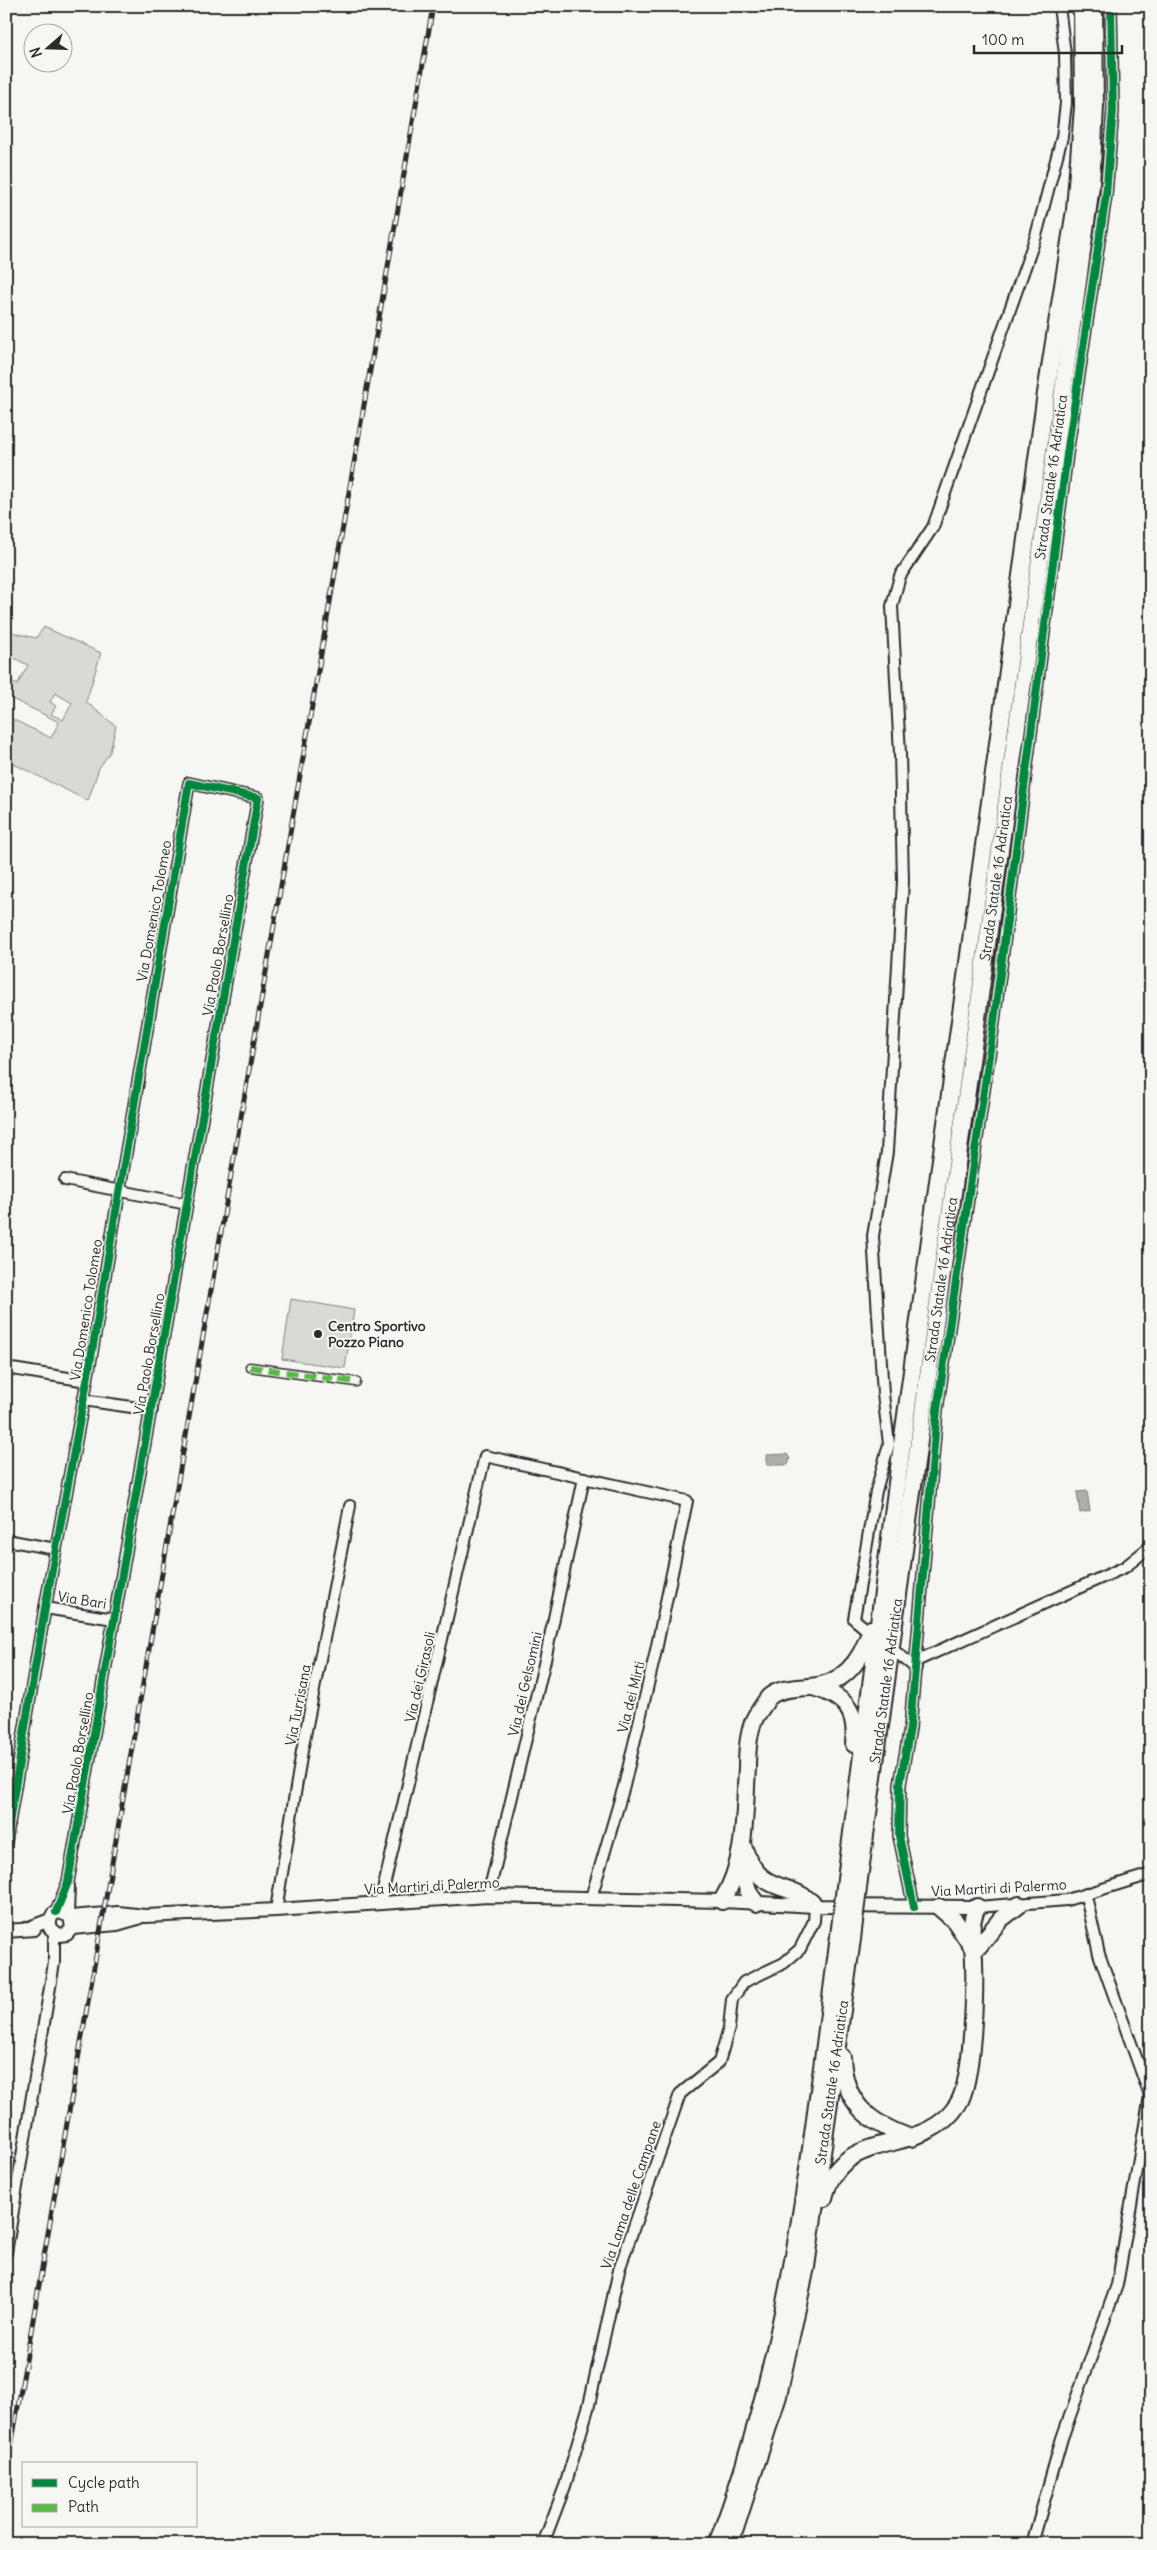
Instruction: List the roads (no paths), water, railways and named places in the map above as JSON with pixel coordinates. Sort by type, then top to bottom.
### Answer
[{"type":"highway","name":"Strada Statale 16 Adriatica","points":[[853,1879],[849,1851],[1042,423],[1075,210],[1083,107],[1082,6]]},
{"type":"highway","name":"Strada Statale 16 Adriatica","points":[[716,2544],[748,2456],[773,2355],[795,2251],[845,1937],[1088,215],[1095,106],[1094,6]]},
{"type":"highway","points":[[722,1901],[739,1862],[742,1846],[748,1750],[755,1717],[770,1696],[791,1688],[813,1687],[833,1681],[848,1673],[860,1658],[868,1640],[884,1589]]},
{"type":"highway","points":[[813,1687],[831,1692],[842,1700],[849,1709],[854,1722],[855,1734],[845,1826],[849,1851]]},
{"type":"highway","points":[[742,1846],[757,1874],[775,1886],[808,1899],[815,1906]]},
{"type":"highway","points":[[739,1862],[749,1893],[756,1903]]},
{"type":"highway","points":[[756,1903],[758,1890],[757,1874]]},
{"type":"highway","points":[[975,1952],[1001,1919],[1019,1905]]},
{"type":"highway","points":[[939,1907],[955,1921],[975,1952]]},
{"type":"highway","points":[[806,2267],[817,2235],[824,2196],[831,2175],[846,2159],[865,2149],[924,2134],[945,2122],[959,2103],[968,2076],[975,1952],[982,1927],[977,1907]]},
{"type":"highway","name":"Strada Statale 16 Adriatica","points":[[730,2544],[778,2396],[806,2267],[840,2016],[845,1937]]},
{"type":"highway","points":[[840,2016],[842,2076],[851,2097],[868,2118],[885,2129],[910,2138]]},
{"type":"street","points":[[866,1629],[854,1618],[876,1491],[889,1444],[883,1394],[873,1236],[887,1152],[903,881],[900,754],[892,606],[900,576],[933,527],[1036,236],[1062,137],[1066,103],[1064,54],[1059,6]]},
{"type":"street","points":[[914,1907],[899,1836],[900,1784],[910,1728],[938,1410],[992,1038],[1044,645],[1067,454],[1106,196],[1113,110],[1111,6]]},
{"type":"street","name":"Via Paolo Borsellino","points":[[61,1923],[258,798],[189,783]]},
{"type":"street","name":"Via Domenico Tolomeo","points":[[6,1841],[189,783]]},
{"type":"street","points":[[65,1180],[187,1204]]},
{"type":"street","points":[[250,1367],[356,1382]]},
{"type":"street","points":[[6,1368],[87,1381]]},
{"type":"street","points":[[83,1400],[152,1410]]},
{"type":"street","name":"Via dei Girasoli","points":[[380,1904],[485,1456],[584,1478]]},
{"type":"street","name":"Via dei Mirti","points":[[584,1478],[687,1501],[655,1655],[624,1786],[591,1898]]},
{"type":"street","name":"Via dei Gelsomini","points":[[488,1896],[545,1660],[584,1478]]},
{"type":"street","name":"Via Turrisana","points":[[276,1910],[302,1751],[350,1506]]},
{"type":"street","points":[[6,1540],[56,1549]]},
{"type":"street","points":[[916,1664],[1124,1567],[1151,1546]]},
{"type":"street","name":"Via Bari","points":[[45,1608],[114,1619]]},
{"type":"street","points":[[897,1654],[916,1664]]},
{"type":"street","name":"Via Martiri di Palermo","points":[[6,1931],[61,1923],[117,1924],[145,1916],[380,1904],[488,1896],[722,1901],[815,1906],[977,1907],[1019,1905],[1054,1902],[1086,1896],[1151,1874]]},
{"type":"street","points":[[1032,2544],[1062,2438],[1118,2284],[1150,2096],[1099,1954],[1086,1896]]},
{"type":"street","name":"Via Lama delle Campane","points":[[543,2544],[565,2486],[589,2404],[618,2270],[680,2094],[719,2062],[729,2028],[732,1999],[744,1982],[784,1963],[800,1949],[814,1920],[815,1906]]},
{"type":"street","points":[[6,2253],[61,1923]]},
{"type":"railway","points":[[6,2476],[433,6]]},
{"type":"place","name":"Centro Sportivo Pozzo Piano","points":[[318,1334]]}]
